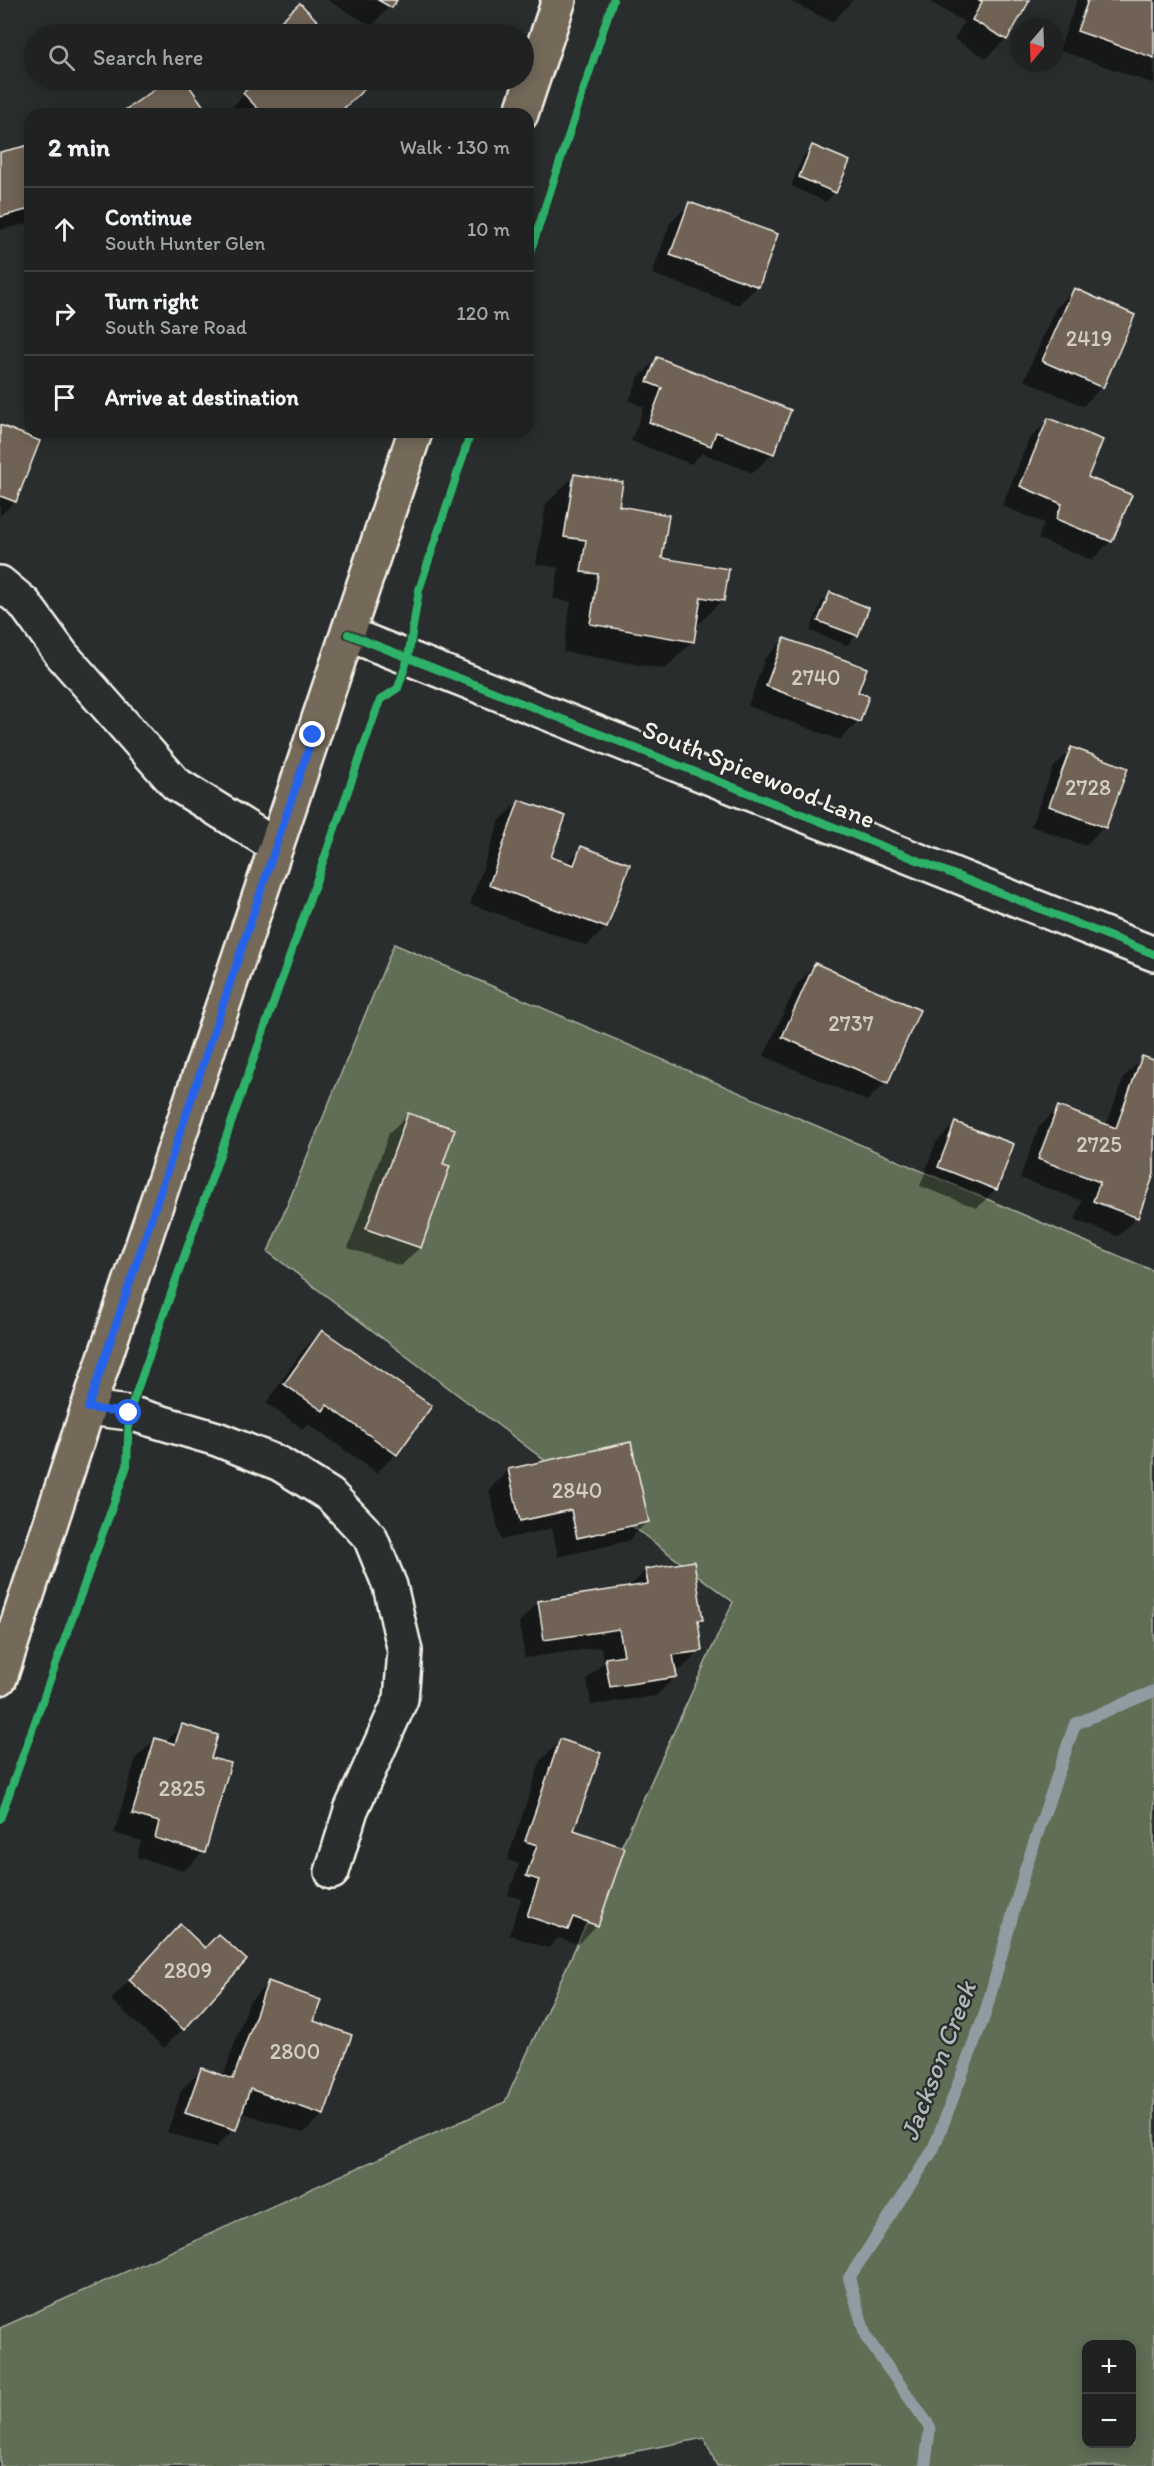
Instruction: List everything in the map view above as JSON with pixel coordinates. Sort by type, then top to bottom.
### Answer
[{"type":"main road","points":[[534,75],[559,0]]},
{"type":"main road","points":[[523,108],[529,90]]},
{"type":"main road","points":[[0,1678],[88,1408],[413,438]]},
{"type":"street","points":[[0,582],[24,603],[62,655],[176,784],[276,846]]},
{"type":"street","name":"South Spicewood Lane","points":[[348,634],[1154,954]]},
{"type":"street","points":[[88,1408],[140,1416],[217,1439],[280,1464],[330,1495],[370,1537],[390,1586],[405,1651],[401,1699],[351,1810],[332,1872]]},
{"type":"green space","points":[[394,944],[1154,1271],[1154,2466],[717,2466],[704,2438],[560,2466],[0,2466],[0,2328],[505,2102],[733,1602],[268,1252]]},
{"type":"building","points":[[378,0],[397,0],[392,8]]},
{"type":"building","points":[[979,0],[1030,0],[1020,18],[1010,18],[1010,35],[1007,40],[972,20],[982,2]]},
{"type":"building","points":[[1088,0],[1154,0],[1154,58],[1077,31]]},
{"type":"building","points":[[300,3],[320,24],[278,24]]},
{"type":"building","points":[[154,90],[192,90],[205,108],[128,108]]},
{"type":"building","points":[[246,90],[363,90],[344,108],[257,108],[243,93]]},
{"type":"building","points":[[812,145],[850,161],[836,193],[799,177]]},
{"type":"building","points":[[24,146],[24,211],[0,217],[0,152]]},
{"type":"building","points":[[689,202],[778,234],[759,287],[670,255]]},
{"type":"building","points":[[1074,288],[1135,315],[1103,388],[1042,361]]},
{"type":"building","points":[[657,357],[791,410],[774,454],[716,432],[711,446],[649,422],[662,388],[647,382]]},
{"type":"building","points":[[1048,418],[1103,440],[1088,477],[1132,495],[1112,542],[1056,519],[1062,504],[1020,486]]},
{"type":"building","points":[[0,425],[24,435],[24,438],[40,441],[16,502],[0,496]]},
{"type":"building","points":[[574,474],[623,482],[619,506],[669,515],[662,558],[729,569],[724,601],[701,597],[694,642],[590,624],[598,574],[581,572],[586,540],[564,537]]},
{"type":"building","points":[[830,592],[869,608],[858,636],[818,621]]},
{"type":"building","points":[[784,638],[867,668],[858,692],[869,696],[860,722],[766,686]]},
{"type":"building","points":[[1071,747],[1128,768],[1106,828],[1049,806]]},
{"type":"building","points":[[519,800],[566,816],[551,857],[574,865],[581,846],[630,864],[607,928],[489,885]]},
{"type":"building","points":[[815,963],[920,1010],[888,1083],[782,1037]]},
{"type":"building","points":[[1142,1056],[1154,1060],[1154,1174],[1138,1218],[1093,1201],[1100,1182],[1038,1159],[1058,1106],[1116,1128]]},
{"type":"building","points":[[408,1113],[455,1129],[443,1164],[450,1166],[421,1248],[366,1229]]},
{"type":"building","points":[[955,1122],[1014,1144],[997,1190],[938,1167]]},
{"type":"building","points":[[322,1330],[432,1406],[397,1455],[327,1405],[323,1411],[284,1384]]},
{"type":"building","points":[[631,1442],[649,1522],[577,1538],[571,1510],[520,1521],[508,1469]]},
{"type":"building","points":[[694,1561],[703,1620],[698,1620],[702,1651],[673,1655],[677,1677],[610,1687],[605,1658],[624,1655],[619,1629],[544,1640],[538,1601],[648,1584],[645,1569]]},
{"type":"building","points":[[182,1724],[218,1735],[211,1758],[231,1763],[205,1853],[155,1838],[159,1822],[132,1814],[155,1738],[175,1744]]},
{"type":"building","points":[[560,1739],[601,1753],[574,1830],[625,1848],[598,1926],[573,1917],[568,1930],[527,1916],[539,1880],[526,1876],[537,1845],[525,1841]]},
{"type":"building","points":[[180,1924],[205,1948],[218,1934],[247,1960],[184,2030],[129,1980]]},
{"type":"building","points":[[268,1981],[321,2000],[314,2021],[352,2035],[324,2115],[250,2089],[236,2130],[185,2113],[201,2068],[233,2079]]},
{"type":"waterway","name":"Jackson Creek","points":[[925,2466],[930,2427],[866,2337],[849,2278],[933,2150],[985,2014],[1025,1870],[1075,1724],[1154,1691]]},
{"type":"cycle path","points":[[534,241],[613,0]]},
{"type":"cycle path","points":[[0,1819],[127,1466],[129,1413],[380,700],[398,688],[408,658],[419,590],[469,438]]},
{"type":"cycle path","points":[[348,634],[1154,954]]},
{"type":"route","points":[[129,1413],[88,1408],[313,735]]}]
